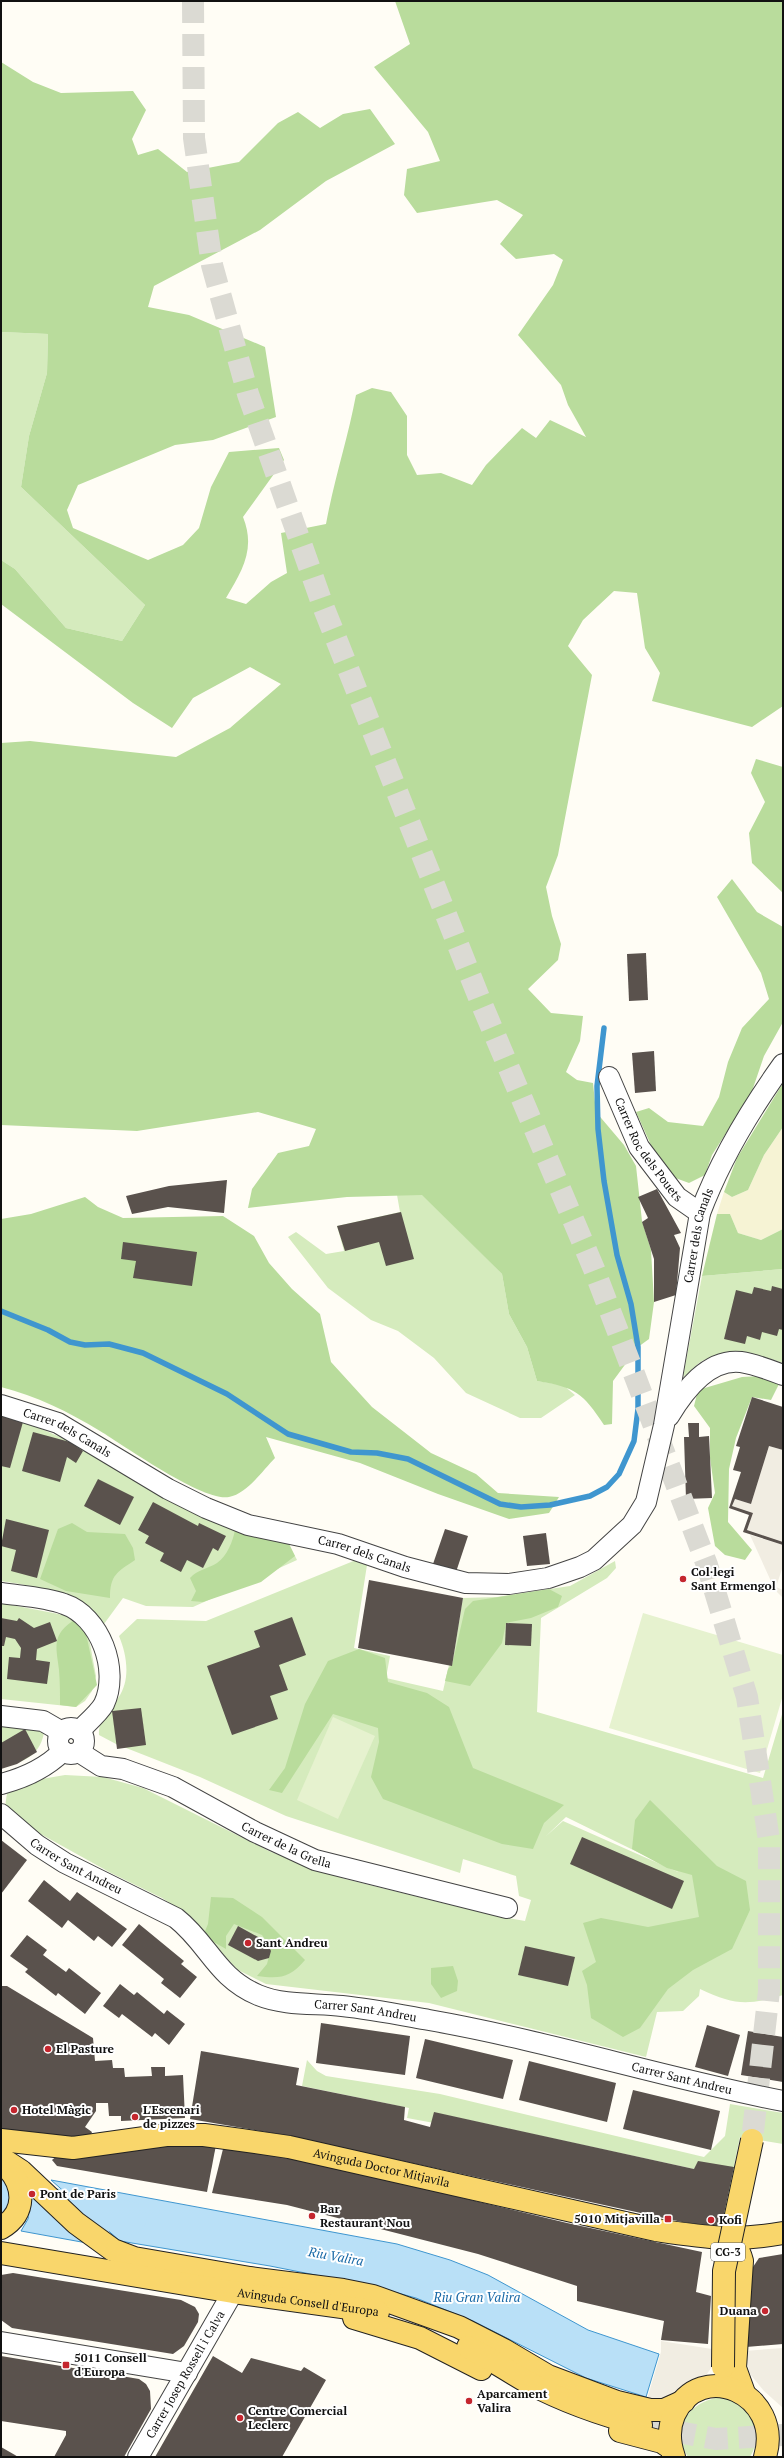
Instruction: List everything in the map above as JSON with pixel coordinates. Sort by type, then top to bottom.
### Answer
[{"type":"main road","name":"Avinguda Doctor Mitjavila","points":[[1,2140],[73,2148],[166,2135],[204,2135],[289,2147],[656,2230],[722,2239],[758,2237],[783,2233]]},
{"type":"main road","name":"CG-3","points":[[710,2387],[722,2367],[724,2271],[752,2140]]},
{"type":"main road","name":"Avinguda Consell d'Europa","points":[[1,2158],[21,2171],[76,2223],[113,2250],[134,2258],[250,2278],[343,2290],[373,2296],[459,2327],[504,2350],[548,2376],[586,2392],[617,2402],[650,2410],[664,2410],[684,2401],[694,2393],[710,2387]]},
{"type":"main road","points":[[1,2161],[15,2176],[22,2197],[18,2210],[4,2226]]},
{"type":"main road","points":[[722,2239],[732,2243],[739,2250],[742,2261],[735,2368],[746,2396]]},
{"type":"main road","points":[[742,2261],[748,2252],[783,2244]]},
{"type":"main road","name":"Avinguda Consell d'Europa","points":[[1,2253],[233,2292],[360,2308],[392,2315],[430,2328],[567,2401],[603,2415],[641,2425]]},
{"type":"main road","points":[[294,2300],[420,2338],[483,2370],[558,2412],[596,2425],[662,2442],[672,2452]]},
{"type":"main road","points":[[722,2367],[764,2415],[769,2433],[765,2457]]},
{"type":"main road","points":[[710,2387],[746,2396],[770,2414],[783,2420]]},
{"type":"main road","points":[[672,2452],[670,2426],[675,2412],[684,2401]]},
{"type":"main road","points":[[771,2457],[783,2450]]},
{"type":"street","name":"Carrer dels Canals","points":[[1,1405],[58,1423],[92,1442],[168,1489],[206,1508],[248,1525],[338,1544],[405,1567],[466,1583],[509,1584],[548,1578],[580,1568],[607,1550],[632,1525],[646,1502],[664,1425],[700,1213],[712,1183],[741,1129],[783,1064]]},
{"type":"street","name":"Carrer Roc dels Pouets","points":[[610,1077],[639,1147],[677,1197],[700,1213]]},
{"type":"street","name":"Carrer dels Canals","points":[[664,1425],[682,1395],[699,1377],[722,1365],[740,1362],[783,1375]]},
{"type":"street","points":[[1,1593],[65,1604],[83,1615],[98,1631],[108,1661],[107,1695],[103,1705],[71,1741],[44,1767],[14,1781],[1,1784]]},
{"type":"street","name":"Carrer de la Grella","points":[[1,1716],[43,1721],[71,1741],[101,1766],[123,1769],[173,1787],[255,1832],[315,1860],[507,1908]]},
{"type":"street","name":"Carrer Sant Andreu","points":[[1,1814],[37,1845],[65,1862],[176,1918],[188,1928],[222,1972],[240,1986],[277,2002],[342,2006],[430,2020],[540,2044],[728,2090],[783,2101]]},
{"type":"street","name":"Carrer Josep Rossell i Calva","points":[[138,2457],[233,2292]]},
{"type":"street","points":[[1,2342],[187,2373]]},
{"type":"shaded area","points":[[783,1127],[783,1229],[761,1240],[738,1233],[730,1214],[717,1214],[724,1192],[732,1197],[748,1190],[764,1155]]},
{"type":"shaded area","points":[[769,1446],[783,1450],[783,1542],[747,1530],[753,1513],[732,1506],[735,1499],[751,1504]]},
{"type":"shaded area","points":[[750,1535],[783,1545],[783,1566],[776,1587],[783,1590],[783,1598],[775,1590]]},
{"type":"shaded area","points":[[661,2341],[712,2349],[712,2367],[700,2383],[689,2391],[645,2406],[661,2352]]},
{"type":"shaded area","points":[[783,2348],[783,2408],[764,2391],[750,2374],[744,2351]]},
{"type":"green space","points":[[395,1],[783,1],[783,706],[752,727],[652,701],[660,673],[645,648],[637,593],[614,591],[583,620],[568,646],[592,675],[558,855],[546,887],[552,916],[561,944],[558,960],[528,989],[551,1013],[583,1016],[580,1041],[566,1072],[577,1080],[593,1083],[596,1112],[624,1145],[636,1166],[642,1221],[651,1250],[654,1302],[649,1339],[638,1347],[613,1381],[612,1424],[604,1425],[590,1405],[577,1393],[561,1386],[537,1381],[527,1347],[509,1314],[502,1274],[422,1195],[347,1197],[248,1208],[252,1189],[278,1153],[309,1146],[316,1129],[258,1112],[137,1131],[1,1125],[1,743],[30,741],[176,757],[230,728],[281,684],[250,667],[193,698],[172,728],[133,703],[1,604],[1,560],[15,569],[66,628],[122,641],[145,605],[21,487],[29,436],[47,373],[48,334],[1,332],[1,62],[33,82],[61,93],[133,91],[146,110],[132,139],[138,155],[158,149],[187,172],[239,162],[278,123],[298,112],[320,128],[343,114],[370,109],[395,144],[326,181],[260,230],[154,286],[148,307],[189,315],[265,347],[276,417],[213,440],[175,445],[78,485],[67,510],[73,528],[148,560],[183,545],[199,528],[211,487],[229,452],[279,448],[284,460],[243,517],[247,529],[248,550],[242,569],[226,598],[246,604],[271,582],[287,573],[281,533],[326,524],[356,395],[372,388],[391,392],[407,416],[407,455],[417,475],[441,473],[472,485],[486,465],[522,428],[536,438],[550,420],[586,437],[568,405],[561,385],[518,335],[553,285],[563,260],[554,254],[516,259],[500,244],[523,215],[497,200],[417,213],[404,195],[407,169],[440,161],[428,132],[374,67],[410,44]]},
{"type":"green space","points":[[1,332],[48,334],[47,373],[29,436],[21,487],[145,605],[122,641],[66,628],[15,569],[1,560]]},
{"type":"green space","points":[[756,759],[783,767],[783,893],[752,863],[749,833],[765,802],[751,773]]},
{"type":"green space","points":[[732,879],[757,912],[783,927],[783,1022],[764,1056],[751,1094],[712,1155],[705,1175],[689,1183],[670,1176],[660,1165],[636,1112],[649,1108],[668,1122],[703,1126],[719,1097],[728,1062],[742,1028],[769,999],[761,973],[717,897]]},
{"type":"green space","points":[[783,1083],[783,1127],[764,1155],[748,1190],[732,1197],[724,1192],[737,1158]]},
{"type":"green space","points":[[422,1194],[502,1274],[509,1314],[527,1347],[537,1381],[563,1385],[575,1395],[541,1418],[520,1418],[466,1393],[434,1358],[398,1331],[371,1320],[328,1288],[288,1237],[296,1232],[326,1254],[344,1251],[337,1226],[400,1212],[397,1195]]},
{"type":"green space","points":[[85,1197],[98,1207],[123,1218],[223,1216],[254,1236],[269,1263],[292,1289],[320,1314],[331,1362],[372,1407],[431,1453],[476,1474],[498,1493],[559,1497],[549,1513],[509,1519],[438,1494],[360,1463],[266,1437],[275,1458],[248,1487],[236,1495],[229,1497],[217,1496],[201,1491],[164,1472],[76,1417],[40,1400],[1,1387],[1,1219],[31,1214]]},
{"type":"green space","points":[[717,1214],[730,1214],[738,1233],[761,1240],[783,1229],[783,1269],[702,1276]]},
{"type":"green space","points":[[783,1269],[783,1363],[742,1353],[722,1354],[702,1361],[683,1377],[702,1276]]},
{"type":"green space","points":[[762,1376],[779,1384],[771,1400],[752,1397],[736,1438],[729,1469],[728,1522],[752,1550],[745,1560],[725,1555],[715,1546],[708,1508],[715,1493],[710,1458],[710,1428],[694,1406],[698,1390],[742,1377]]},
{"type":"green space","points":[[1,1415],[30,1424],[83,1447],[151,1488],[232,1530],[288,1542],[297,1560],[193,1607],[146,1606],[123,1598],[104,1624],[92,1613],[69,1597],[57,1592],[1,1581]]},
{"type":"green space","points":[[72,1523],[87,1532],[125,1534],[133,1548],[135,1560],[119,1571],[113,1579],[110,1590],[110,1598],[66,1591],[40,1579],[58,1529]]},
{"type":"green space","points":[[235,1530],[288,1542],[295,1556],[261,1582],[203,1602],[191,1601],[196,1591],[190,1578],[196,1573],[214,1565],[221,1560],[229,1548]]},
{"type":"green space","points":[[356,1560],[367,1565],[354,1648],[390,1656],[386,1678],[443,1691],[449,1665],[452,1665],[463,1598],[497,1597],[570,1586],[615,1561],[616,1568],[607,1578],[541,1618],[537,1712],[763,1778],[783,1711],[783,1995],[759,2001],[741,2002],[732,2001],[700,1989],[699,1996],[683,2011],[657,2012],[646,2057],[429,2003],[266,1984],[238,1970],[182,1911],[162,1898],[111,1873],[19,1822],[5,1807],[7,1793],[30,1781],[65,1775],[103,1777],[143,1788],[271,1852],[345,1879],[496,1916],[525,1921],[531,1900],[519,1896],[516,1876],[463,1859],[460,1873],[286,1816],[200,1777],[116,1744],[99,1735],[102,1720],[118,1698],[125,1683],[126,1659],[119,1636],[137,1619],[206,1621]],"holes":[[[566,1817],[678,1872],[563,1821],[545,1837]]]},
{"type":"green space","points":[[549,1589],[562,1596],[558,1607],[531,1618],[506,1623],[502,1643],[470,1686],[445,1681],[448,1669],[452,1665],[465,1609],[473,1601]]},
{"type":"green space","points":[[1,1603],[69,1616],[88,1633],[96,1676],[92,1691],[85,1701],[76,1707],[1,1699]]},
{"type":"green space","points":[[643,1613],[783,1655],[783,1695],[760,1773],[609,1728]]},
{"type":"green space","points":[[76,1619],[85,1629],[97,1685],[76,1707],[60,1705],[56,1647],[62,1630]]},
{"type":"green space","points":[[359,1649],[385,1658],[388,1682],[427,1693],[449,1707],[473,1768],[564,1805],[544,1823],[533,1849],[502,1844],[383,1799],[371,1777],[379,1742],[378,1728],[333,1714],[282,1793],[269,1790],[285,1768],[305,1704],[328,1661]]},
{"type":"green space","points":[[333,1717],[375,1736],[338,1819],[297,1800]]},
{"type":"green space","points":[[1,1723],[39,1729],[44,1733],[42,1741],[34,1753],[23,1761],[1,1768]]},
{"type":"green space","points":[[650,1800],[717,1866],[746,1881],[750,1910],[732,1949],[693,1970],[668,1989],[640,2028],[623,2037],[591,2018],[587,1985],[582,1971],[596,1962],[583,1923],[601,1918],[648,1927],[699,1917],[692,1875],[667,1868],[632,1849],[635,1820]]},
{"type":"green space","points":[[211,1897],[233,1898],[262,1917],[305,1960],[294,1971],[284,1976],[257,1976],[267,1964],[271,1948],[262,1935],[234,1924],[226,1936],[226,1949],[203,1936],[208,1924]]},
{"type":"green space","points":[[453,1966],[458,1981],[457,1991],[441,1998],[431,1984],[431,1968]]},
{"type":"green space","points":[[307,2060],[317,2071],[326,2076],[440,2094],[704,2157],[725,2136],[730,2104],[783,2113],[783,2144],[740,2137],[722,2223],[715,2227],[682,2222],[694,2169],[436,2113],[434,2123],[407,2118],[409,2108],[302,2086]]},
{"type":"green space","points":[[720,2397],[739,2404],[752,2419],[756,2437],[750,2457],[688,2457],[683,2446],[681,2436],[685,2418],[699,2404]]},
{"type":"water","name":"Riu Gran Valira","points":[[51,2180],[397,2244],[450,2260],[488,2275],[588,2330],[659,2354],[646,2397],[586,2378],[473,2321],[416,2298],[376,2287],[270,2266],[120,2241]]},
{"type":"water","points":[[32,2197],[87,2243],[21,2231],[28,2219]]},
{"type":"building","points":[[646,953],[648,1000],[629,1001],[627,954]]},
{"type":"building","points":[[654,1051],[656,1091],[635,1093],[632,1053]]},
{"type":"building","points":[[227,1180],[224,1213],[168,1207],[132,1214],[126,1196],[169,1186]]},
{"type":"building","points":[[657,1189],[681,1233],[674,1235],[680,1248],[676,1295],[654,1302],[654,1259],[642,1222],[648,1218],[638,1197]]},
{"type":"building","points":[[401,1212],[414,1259],[386,1266],[379,1242],[345,1251],[337,1226]]},
{"type":"building","points":[[123,1242],[197,1252],[192,1286],[133,1278],[136,1261],[121,1259]]},
{"type":"building","points":[[772,1286],[783,1289],[783,1330],[779,1329],[777,1336],[762,1332],[760,1340],[747,1336],[745,1344],[724,1339],[736,1290],[752,1294],[754,1287],[771,1291]]},
{"type":"building","points":[[752,1397],[783,1407],[783,1450],[769,1446],[751,1504],[735,1499],[732,1506],[753,1513],[747,1530],[783,1542],[783,1545],[743,1532],[749,1515],[729,1508],[741,1472],[733,1470],[740,1447],[736,1446]]},
{"type":"building","points":[[1,1416],[23,1422],[10,1468],[1,1466]]},
{"type":"building","points":[[688,1423],[699,1423],[699,1437],[709,1436],[712,1498],[686,1499],[684,1437],[689,1437]]},
{"type":"building","points":[[33,1432],[70,1442],[83,1451],[76,1463],[67,1457],[60,1482],[22,1471]]},
{"type":"building","points":[[98,1479],[134,1497],[120,1525],[84,1506]]},
{"type":"building","points":[[153,1502],[198,1526],[199,1523],[226,1536],[218,1551],[213,1548],[203,1568],[187,1560],[181,1572],[160,1561],[164,1553],[145,1543],[149,1536],[138,1530]]},
{"type":"building","points":[[6,1519],[49,1530],[37,1578],[11,1571],[16,1550],[1,1546]]},
{"type":"building","points":[[445,1529],[468,1536],[456,1572],[433,1564]]},
{"type":"building","points":[[546,1533],[550,1564],[527,1566],[523,1536]]},
{"type":"building","points":[[369,1580],[463,1598],[452,1666],[358,1648]]},
{"type":"building","points":[[292,1617],[306,1655],[279,1665],[288,1690],[270,1696],[278,1719],[232,1735],[207,1666],[260,1647],[254,1631]]},
{"type":"building","points":[[1,1618],[17,1621],[19,1618],[34,1628],[50,1622],[57,1641],[37,1649],[36,1660],[50,1662],[47,1684],[7,1679],[9,1657],[20,1658],[21,1648],[15,1639],[6,1637],[4,1646],[1,1646]]},
{"type":"building","points":[[506,1623],[532,1624],[531,1646],[505,1645]]},
{"type":"building","points":[[141,1708],[146,1745],[117,1749],[112,1711]]},
{"type":"building","points":[[25,1729],[37,1752],[17,1764],[1,1769],[1,1743]]},
{"type":"building","points":[[582,1837],[684,1881],[672,1909],[570,1864]]},
{"type":"building","points":[[1,1840],[27,1860],[1,1894]]},
{"type":"building","points":[[44,1880],[70,1901],[77,1892],[127,1929],[112,1947],[98,1936],[94,1941],[68,1920],[62,1928],[28,1901]]},
{"type":"building","points":[[139,1924],[184,1961],[181,1964],[197,1977],[180,1998],[161,1983],[164,1979],[122,1945]]},
{"type":"building","name":"Sant Andreu","points":[[238,1926],[267,1942],[271,1951],[269,1958],[258,1961],[228,1945]]},
{"type":"building","points":[[27,1935],[47,1950],[43,1955],[66,1972],[69,1968],[101,1993],[85,2014],[58,1993],[56,1996],[25,1972],[28,1969],[10,1956]]},
{"type":"building","points":[[525,1946],[575,1957],[568,1986],[518,1975]]},
{"type":"building","points":[[120,1984],[134,1995],[137,1992],[164,2014],[167,2010],[185,2024],[169,2045],[155,2033],[152,2037],[122,2014],[119,2018],[103,2006]]},
{"type":"building","points":[[1,1986],[7,1986],[93,2038],[95,2061],[112,2060],[113,2068],[124,2068],[125,2077],[152,2076],[151,2067],[165,2067],[165,2076],[183,2075],[185,2118],[121,2121],[121,2116],[109,2116],[108,2103],[96,2103],[96,2111],[85,2127],[92,2132],[90,2137],[51,2137],[1,2130]]},
{"type":"building","points":[[321,2023],[410,2036],[405,2075],[316,2063]]},
{"type":"building","points":[[707,2025],[740,2035],[728,2076],[695,2067]]},
{"type":"building","points":[[748,2031],[783,2037],[783,2082],[741,2075]]},
{"type":"building","points":[[425,2039],[513,2060],[503,2099],[416,2078]]},
{"type":"building","points":[[201,2051],[299,2068],[296,2085],[405,2107],[404,2120],[430,2127],[434,2112],[694,2169],[698,2161],[734,2167],[722,2223],[715,2227],[682,2222],[284,2135],[190,2119]]},
{"type":"building","points":[[529,2061],[616,2083],[607,2122],[519,2100]]},
{"type":"building","points":[[633,2090],[720,2111],[711,2150],[623,2129]]},
{"type":"building","points":[[187,2144],[216,2145],[207,2192],[57,2166],[52,2160],[59,2154]]},
{"type":"building","points":[[224,2145],[354,2172],[567,2223],[702,2252],[696,2292],[711,2296],[708,2344],[661,2340],[664,2321],[577,2301],[577,2286],[478,2254],[287,2205],[212,2193]]},
{"type":"building","name":"Duana","points":[[783,2254],[783,2344],[746,2347],[749,2273],[759,2258]]},
{"type":"building","points":[[13,2273],[181,2300],[195,2307],[199,2314],[198,2322],[184,2346],[173,2354],[12,2328],[1,2320],[1,2275]]},
{"type":"building","points":[[1,2356],[139,2379],[146,2384],[150,2391],[151,2409],[124,2457],[54,2457],[66,2435],[66,2431],[1,2421]]},
{"type":"building","name":"Centre Comercial Leclerc","points":[[213,2356],[242,2373],[251,2358],[301,2371],[304,2367],[326,2380],[282,2457],[155,2457]]},
{"type":"building","points":[[1,2447],[15,2455],[18,2457],[1,2457]]},
{"type":"waterway","points":[[1,1311],[48,1330],[70,1342],[85,1345],[109,1344],[143,1353],[227,1394],[288,1434],[351,1452],[377,1453],[408,1459],[500,1504],[521,1507],[550,1505],[590,1496],[607,1487],[619,1474],[634,1441],[638,1409],[638,1347],[631,1304],[617,1255],[604,1181],[598,1129],[597,1086],[604,1028]]},
{"type":"waterway","name":"Riu Valira","points":[[1,2195],[130,2218]]},
{"type":"tunnel","points":[[193,1],[194,138],[212,265],[248,394],[323,606],[480,1000],[594,1269],[707,1565],[747,1697],[769,1840],[769,1991],[752,2140]]},
{"type":"tunnel","points":[[641,2425],[716,2439],[783,2435]]},
{"type":"place","name":"Col·legi Sant Ermengol","points":[[683,1579]]},
{"type":"place","name":"Sant Andreu","points":[[248,1943]]},
{"type":"place","name":"El Pasture","points":[[48,2049]]},
{"type":"place","name":"Hotel Màgic","points":[[14,2110]]},
{"type":"place","name":"L'Escenari de pizzes","points":[[135,2117]]},
{"type":"place","name":"Pont de Paris","points":[[32,2194]]},
{"type":"place","name":"Bar Restaurant Nou","points":[[312,2216]]},
{"type":"place","name":"5010 Mitjavilla","points":[[668,2219]]},
{"type":"place","name":"Kofi","points":[[711,2220]]},
{"type":"place","name":"Duana","points":[[765,2311]]},
{"type":"place","name":"5011 Consell d'Europa","points":[[66,2365]]},
{"type":"place","name":"Aparcament Valira","points":[[469,2401]]},
{"type":"place","name":"Centre Comercial Leclerc","points":[[240,2418]]}]
